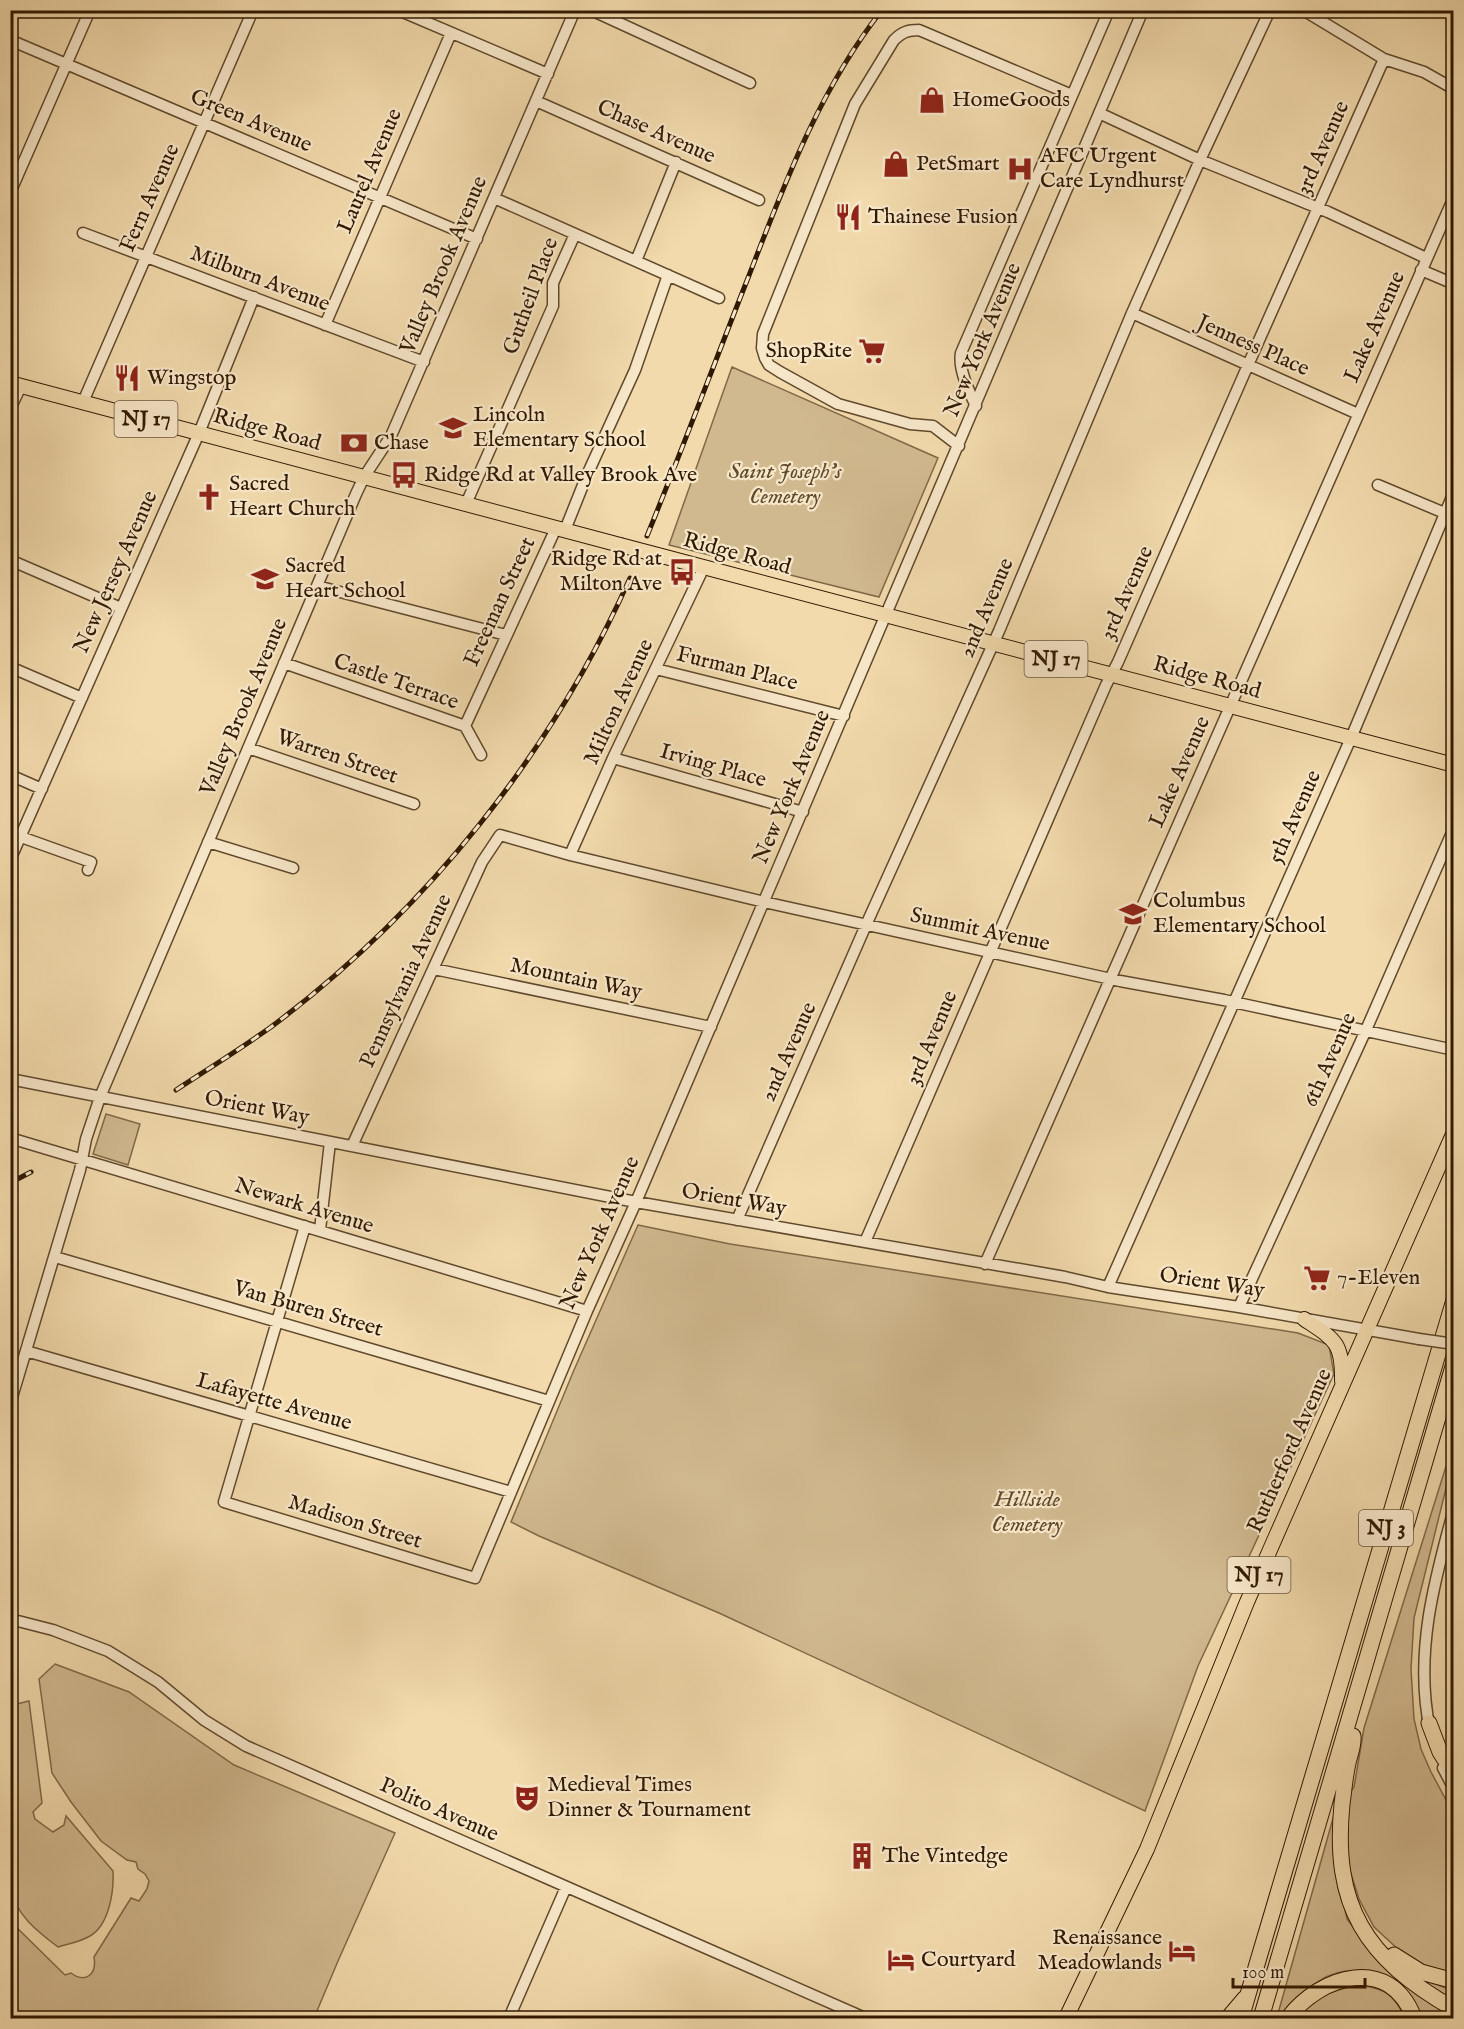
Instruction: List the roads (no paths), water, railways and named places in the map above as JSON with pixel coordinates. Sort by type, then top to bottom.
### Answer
[{"type":"highway","name":"NJ 3","points":[[1241,2019],[1454,1300]]},
{"type":"highway","name":"NJ 3","points":[[1261,2019],[1454,1364]]},
{"type":"highway","points":[[1349,1718],[1354,1739],[1342,1806],[1342,1868],[1353,1913],[1373,1946],[1415,1984],[1454,2009]]},
{"type":"highway","points":[[1429,1723],[1440,1752],[1454,1774]]},
{"type":"highway","points":[[1342,1868],[1357,1912],[1378,1941],[1397,1958],[1413,1968],[1454,1981]]},
{"type":"highway","points":[[1288,2019],[1301,2003],[1323,1987],[1340,1980],[1359,1977],[1376,1980],[1391,1988],[1405,2001],[1414,2019]]},
{"type":"highway","points":[[1228,2019],[1249,1994]]},
{"type":"main road","name":"Ridge Road","points":[[16,384],[1454,765]]},
{"type":"main road","name":"Rutherford Avenue","points":[[1066,2019],[1150,1842],[1229,1645],[1454,1132]]},
{"type":"main road","points":[[1304,1319],[1330,1337],[1337,1345],[1342,1365],[1342,1387]]},
{"type":"street","points":[[10,193],[90,10]]},
{"type":"street","name":"Fern Avenue","points":[[82,402],[253,10]]},
{"type":"street","points":[[398,10],[548,74]]},
{"type":"street","name":"Valley Brook Avenue","points":[[10,1404],[55,1257],[88,1130],[100,1097],[364,477],[391,436],[575,10]]},
{"type":"street","points":[[591,10],[750,83]]},
{"type":"street","points":[[976,406],[967,384],[960,359],[961,353],[1109,10]]},
{"type":"street","name":"New York Avenue","points":[[475,1578],[586,1311],[636,1202],[711,1027],[1143,10]]},
{"type":"street","name":"2nd Avenue","points":[[737,1220],[866,925],[993,644],[1132,313],[1270,10]]},
{"type":"street","points":[[1303,10],[1384,58],[1424,72],[1454,89]]},
{"type":"street","points":[[959,446],[933,426],[896,421],[838,404],[780,372],[765,358],[762,348],[763,334],[855,105],[894,40],[901,33],[908,30],[919,30],[1072,95]]},
{"type":"street","name":"Laurel Avenue","points":[[325,324],[451,33]]},
{"type":"street","name":"Green Avenue","points":[[10,40],[477,238]]},
{"type":"street","name":"3rd Avenue","points":[[865,1242],[990,952],[1384,58]]},
{"type":"street","name":"Chase Avenue","points":[[536,101],[759,200]]},
{"type":"street","points":[[1100,113],[1200,160],[1318,208],[1426,258]]},
{"type":"street","points":[[636,261],[676,162]]},
{"type":"street","name":"Lake Avenue","points":[[986,1263],[1454,197]]},
{"type":"street","points":[[494,198],[719,298]]},
{"type":"street","name":"Milburn Avenue","points":[[83,232],[424,362]]},
{"type":"street","name":"Gutheil Place","points":[[466,504],[553,306],[553,283],[575,234]]},
{"type":"street","points":[[1421,270],[1454,284]]},
{"type":"street","name":"Freeman Street","points":[[465,726],[506,635],[587,476],[635,370],[668,275]]},
{"type":"street","name":"New Jersey Avenue","points":[[10,860],[199,433],[254,297]]},
{"type":"street","name":"Jenness Place","points":[[1132,313],[1358,414]]},
{"type":"street","points":[[10,409],[16,384]]},
{"type":"street","points":[[1378,485],[1449,515]]},
{"type":"street","name":"5th Avenue","points":[[1108,1287],[1449,515],[1454,492]]},
{"type":"street","points":[[10,560],[121,608]]},
{"type":"street","name":"Milton Avenue","points":[[570,855],[704,567]]},
{"type":"street","points":[[317,586],[506,635]]},
{"type":"street","name":"Castle Terrace","points":[[284,663],[465,726],[482,754]]},
{"type":"street","points":[[10,667],[82,698]]},
{"type":"street","name":"Furman Place","points":[[656,669],[844,716]]},
{"type":"street","name":"Warren Street","points":[[248,748],[414,804]]},
{"type":"street","name":"Irving Place","points":[[614,758],[803,812]]},
{"type":"street","points":[[10,775],[42,789]]},
{"type":"street","name":"6th Avenue","points":[[1239,1307],[1366,1030],[1454,828]]},
{"type":"street","name":"Summit Avenue","points":[[500,835],[570,855],[866,925],[1454,1050]]},
{"type":"street","name":"Pennsylvania Avenue","points":[[352,1146],[482,862],[500,835]]},
{"type":"street","points":[[21,837],[90,862],[88,870]]},
{"type":"street","points":[[208,842],[293,868]]},
{"type":"street","name":"Mountain Way","points":[[434,969],[711,1027]]},
{"type":"street","name":"Orient Way","points":[[10,1079],[636,1202],[986,1263],[1108,1287],[1454,1344]]},
{"type":"street","name":"Newark Avenue","points":[[10,1138],[586,1311]]},
{"type":"street","points":[[320,1230],[330,1142]]},
{"type":"street","points":[[249,1415],[305,1226]]},
{"type":"street","name":"Van Buren Street","points":[[55,1257],[549,1401]]},
{"type":"street","name":"Lafayette Avenue","points":[[26,1351],[511,1492]]},
{"type":"street","name":"Madison Street","points":[[249,1415],[224,1502],[475,1578]]},
{"type":"street","points":[[1454,1509],[1435,1581],[1427,1624],[1425,1680],[1429,1723],[1437,1754],[1454,1789]]},
{"type":"street","name":"Polito Avenue","points":[[10,1619],[53,1630],[108,1652],[158,1682],[204,1720],[246,1746],[865,2019]]},
{"type":"street","points":[[509,2019],[566,1887]]},
{"type":"railway","points":[[647,536],[775,208],[805,139],[840,73],[882,10]]},
{"type":"railway","points":[[176,1090],[271,1027],[327,982],[381,933],[432,881],[523,767],[563,706],[630,578]]},
{"type":"railway","points":[[10,1183],[31,1172]]},
{"type":"place","name":"HomeGoods","points":[[932,100]]},
{"type":"place","name":"PetSmart","points":[[896,164]]},
{"type":"place","name":"AFC Urgent Care Lyndhurst","points":[[1020,169]]},
{"type":"place","name":"Thainese Fusion","points":[[848,217]]},
{"type":"place","name":"ShopRite","points":[[872,351]]},
{"type":"place","name":"Wingstop","points":[[127,378]]},
{"type":"place","name":"Lincoln Elementary School","points":[[453,428]]},
{"type":"place","name":"Chase","points":[[354,443]]},
{"type":"place","name":"Ridge Rd at Valley Brook Ave","points":[[404,475]]},
{"type":"place","name":"Sacred Heart Church","points":[[209,497]]},
{"type":"place","name":"Ridge Rd at Milton Ave","points":[[682,572]]},
{"type":"place","name":"Sacred Heart School","points":[[265,579]]},
{"type":"place","name":"Columbus Elementary School","points":[[1133,914]]},
{"type":"place","name":"7-Eleven","points":[[1317,1278]]},
{"type":"place","name":"Medieval Times Dinner & Tournament","points":[[527,1798]]},
{"type":"place","name":"The Vintedge","points":[[862,1856]]},
{"type":"place","name":"Renaissance Meadowlands","points":[[1182,1951]]},
{"type":"place","name":"Courtyard","points":[[901,1960]]},
{"type":"park label","name":"Saint Joseph's Cemetery","points":[[785,485]]},
{"type":"park label","name":"Hillside Cemetery","points":[[1027,1512]]}]
